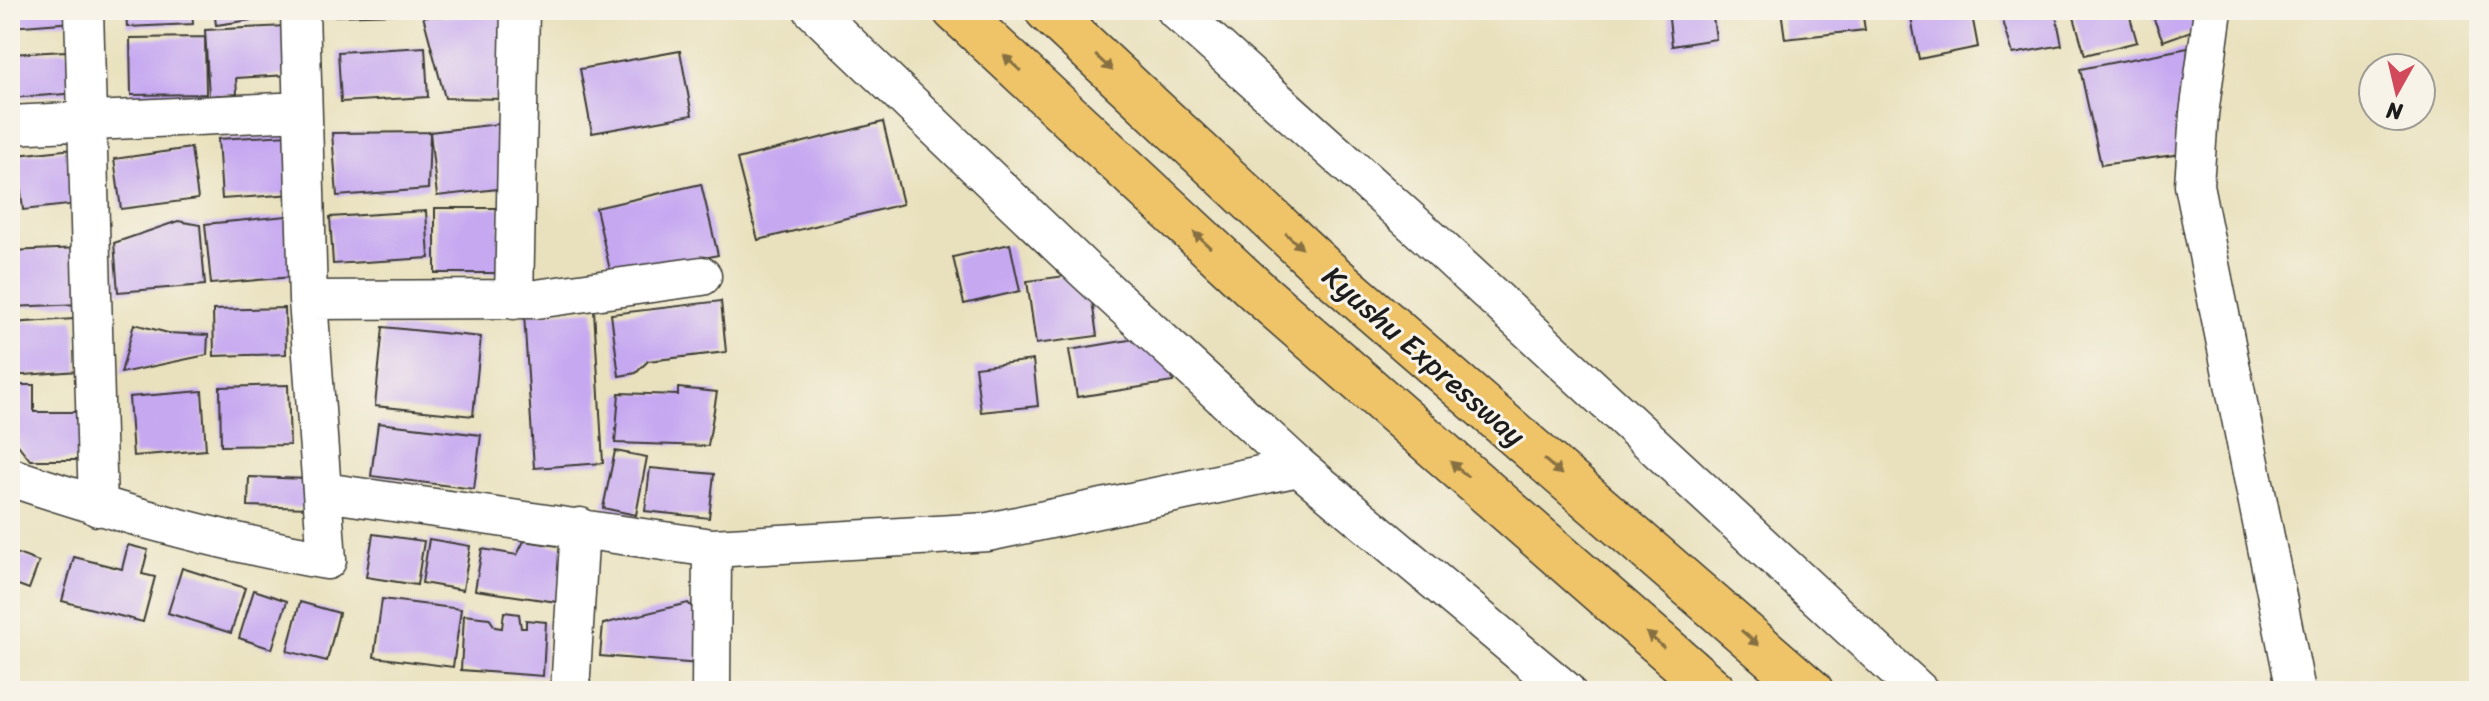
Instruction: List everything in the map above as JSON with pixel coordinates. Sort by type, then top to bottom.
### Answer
[{"type":"highway","name":"Kyushu Expressway","points":[[955,10],[1257,291],[1714,691]]},
{"type":"highway","name":"Kyushu Expressway","points":[[1047,10],[1321,266],[1811,691]]},
{"type":"street","points":[[84,10],[98,507]]},
{"type":"street","points":[[10,477],[98,507],[248,547],[327,560],[308,300],[300,111],[300,10]]},
{"type":"street","points":[[514,300],[520,10]]},
{"type":"street","points":[[813,10],[1088,273],[1299,467],[1566,691]]},
{"type":"street","points":[[1176,10],[1434,242],[1919,691]]},
{"type":"street","points":[[2213,10],[2194,185],[2296,691]]},
{"type":"street","points":[[10,125],[300,111]]},
{"type":"street","points":[[308,300],[514,300],[702,276]]},
{"type":"street","points":[[324,492],[712,548],[988,532],[1299,467]]},
{"type":"street","points":[[570,691],[580,527]]},
{"type":"street","points":[[711,691],[712,548]]},
{"type":"building","points":[[10,10],[73,10],[74,22],[10,27]]},
{"type":"building","points":[[126,10],[192,10],[193,24],[127,27]]},
{"type":"building","points":[[214,10],[287,10],[287,15],[216,25]]},
{"type":"building","points":[[337,10],[428,10],[428,13],[335,16]]},
{"type":"building","points":[[1668,10],[1712,10],[1716,39],[1672,46]]},
{"type":"building","points":[[1781,10],[1862,10],[1865,30],[1785,39]]},
{"type":"building","points":[[1971,10],[1978,47],[1919,59],[1910,13]]},
{"type":"building","points":[[2055,10],[2062,45],[2013,54],[2000,11]]},
{"type":"building","points":[[2072,10],[2128,10],[2137,42],[2085,55]]},
{"type":"building","points":[[2150,10],[2206,10],[2211,24],[2163,41]]},
{"type":"building","points":[[423,16],[506,17],[506,99],[445,98]]},
{"type":"building","points":[[286,26],[289,75],[236,78],[237,94],[209,96],[205,30]]},
{"type":"building","points":[[205,37],[206,94],[131,95],[130,38]]},
{"type":"building","points":[[425,47],[428,97],[341,102],[338,52]]},
{"type":"building","points":[[2188,48],[2181,154],[2101,165],[2080,69]]},
{"type":"building","points":[[66,51],[77,68],[79,93],[10,98],[10,54]]},
{"type":"building","points":[[680,51],[692,115],[592,133],[580,69]]},
{"type":"building","points":[[883,122],[903,204],[758,240],[737,159]]},
{"type":"building","points":[[498,124],[506,188],[437,196],[430,132]]},
{"type":"building","points":[[430,132],[428,189],[337,196],[332,133]]},
{"type":"building","points":[[289,135],[293,194],[222,199],[218,139]]},
{"type":"building","points":[[191,148],[198,199],[121,209],[114,159]]},
{"type":"building","points":[[73,149],[87,203],[23,210],[17,155]]},
{"type":"building","points":[[701,184],[718,255],[612,279],[596,208]]},
{"type":"building","points":[[435,208],[500,208],[500,273],[435,273]]},
{"type":"building","points":[[426,211],[429,258],[333,264],[330,217]]},
{"type":"building","points":[[287,216],[293,277],[211,284],[205,224]]},
{"type":"building","points":[[178,221],[200,225],[205,285],[118,292],[114,243]]},
{"type":"building","points":[[1010,244],[1020,291],[964,304],[953,257]]},
{"type":"building","points":[[80,248],[82,304],[10,307],[10,251]]},
{"type":"building","points":[[1088,273],[1097,336],[1036,344],[1027,281]]},
{"type":"building","points":[[721,301],[726,352],[648,361],[636,373],[619,376],[611,314]]},
{"type":"building","points":[[285,308],[286,354],[214,356],[213,310]]},
{"type":"building","points":[[594,310],[603,463],[534,468],[524,314]]},
{"type":"building","points":[[74,319],[78,371],[11,376],[10,323]]},
{"type":"building","points":[[134,324],[168,333],[208,335],[207,355],[121,373]]},
{"type":"building","points":[[383,327],[481,337],[473,416],[375,406]]},
{"type":"building","points":[[1165,334],[1173,382],[1077,397],[1069,350]]},
{"type":"building","points":[[1033,360],[1038,406],[981,412],[975,367]]},
{"type":"building","points":[[10,385],[34,385],[34,412],[83,412],[83,460],[30,460],[15,441],[10,441]]},
{"type":"building","points":[[288,385],[290,445],[221,446],[220,387]]},
{"type":"building","points":[[678,388],[717,392],[708,446],[615,443],[619,393],[678,395]]},
{"type":"building","points":[[202,391],[206,450],[133,456],[129,397]]},
{"type":"building","points":[[378,423],[481,435],[474,489],[371,476]]},
{"type":"building","points":[[615,451],[647,457],[636,515],[603,508]]},
{"type":"building","points":[[650,468],[714,474],[709,518],[645,511]]},
{"type":"building","points":[[249,477],[310,479],[309,508],[248,506]]},
{"type":"building","points":[[373,534],[424,541],[417,585],[366,577]]},
{"type":"building","points":[[429,539],[470,546],[463,590],[422,583]]},
{"type":"building","points":[[524,541],[572,548],[564,603],[475,590],[482,549],[517,555]]},
{"type":"building","points":[[128,545],[148,550],[142,574],[155,577],[143,622],[62,601],[74,557],[122,569]]},
{"type":"building","points":[[10,551],[39,562],[29,589],[10,582]]},
{"type":"building","points":[[182,568],[245,588],[231,633],[168,613]]},
{"type":"building","points":[[254,590],[287,601],[272,649],[239,638]]},
{"type":"building","points":[[382,599],[461,609],[453,667],[374,657]]},
{"type":"building","points":[[300,602],[339,613],[327,661],[287,651]]},
{"type":"building","points":[[688,603],[704,620],[700,664],[600,656],[603,624]]},
{"type":"building","points":[[504,612],[519,614],[521,628],[526,628],[526,620],[546,622],[543,676],[461,670],[464,615],[489,618],[495,627],[502,628]]}]
